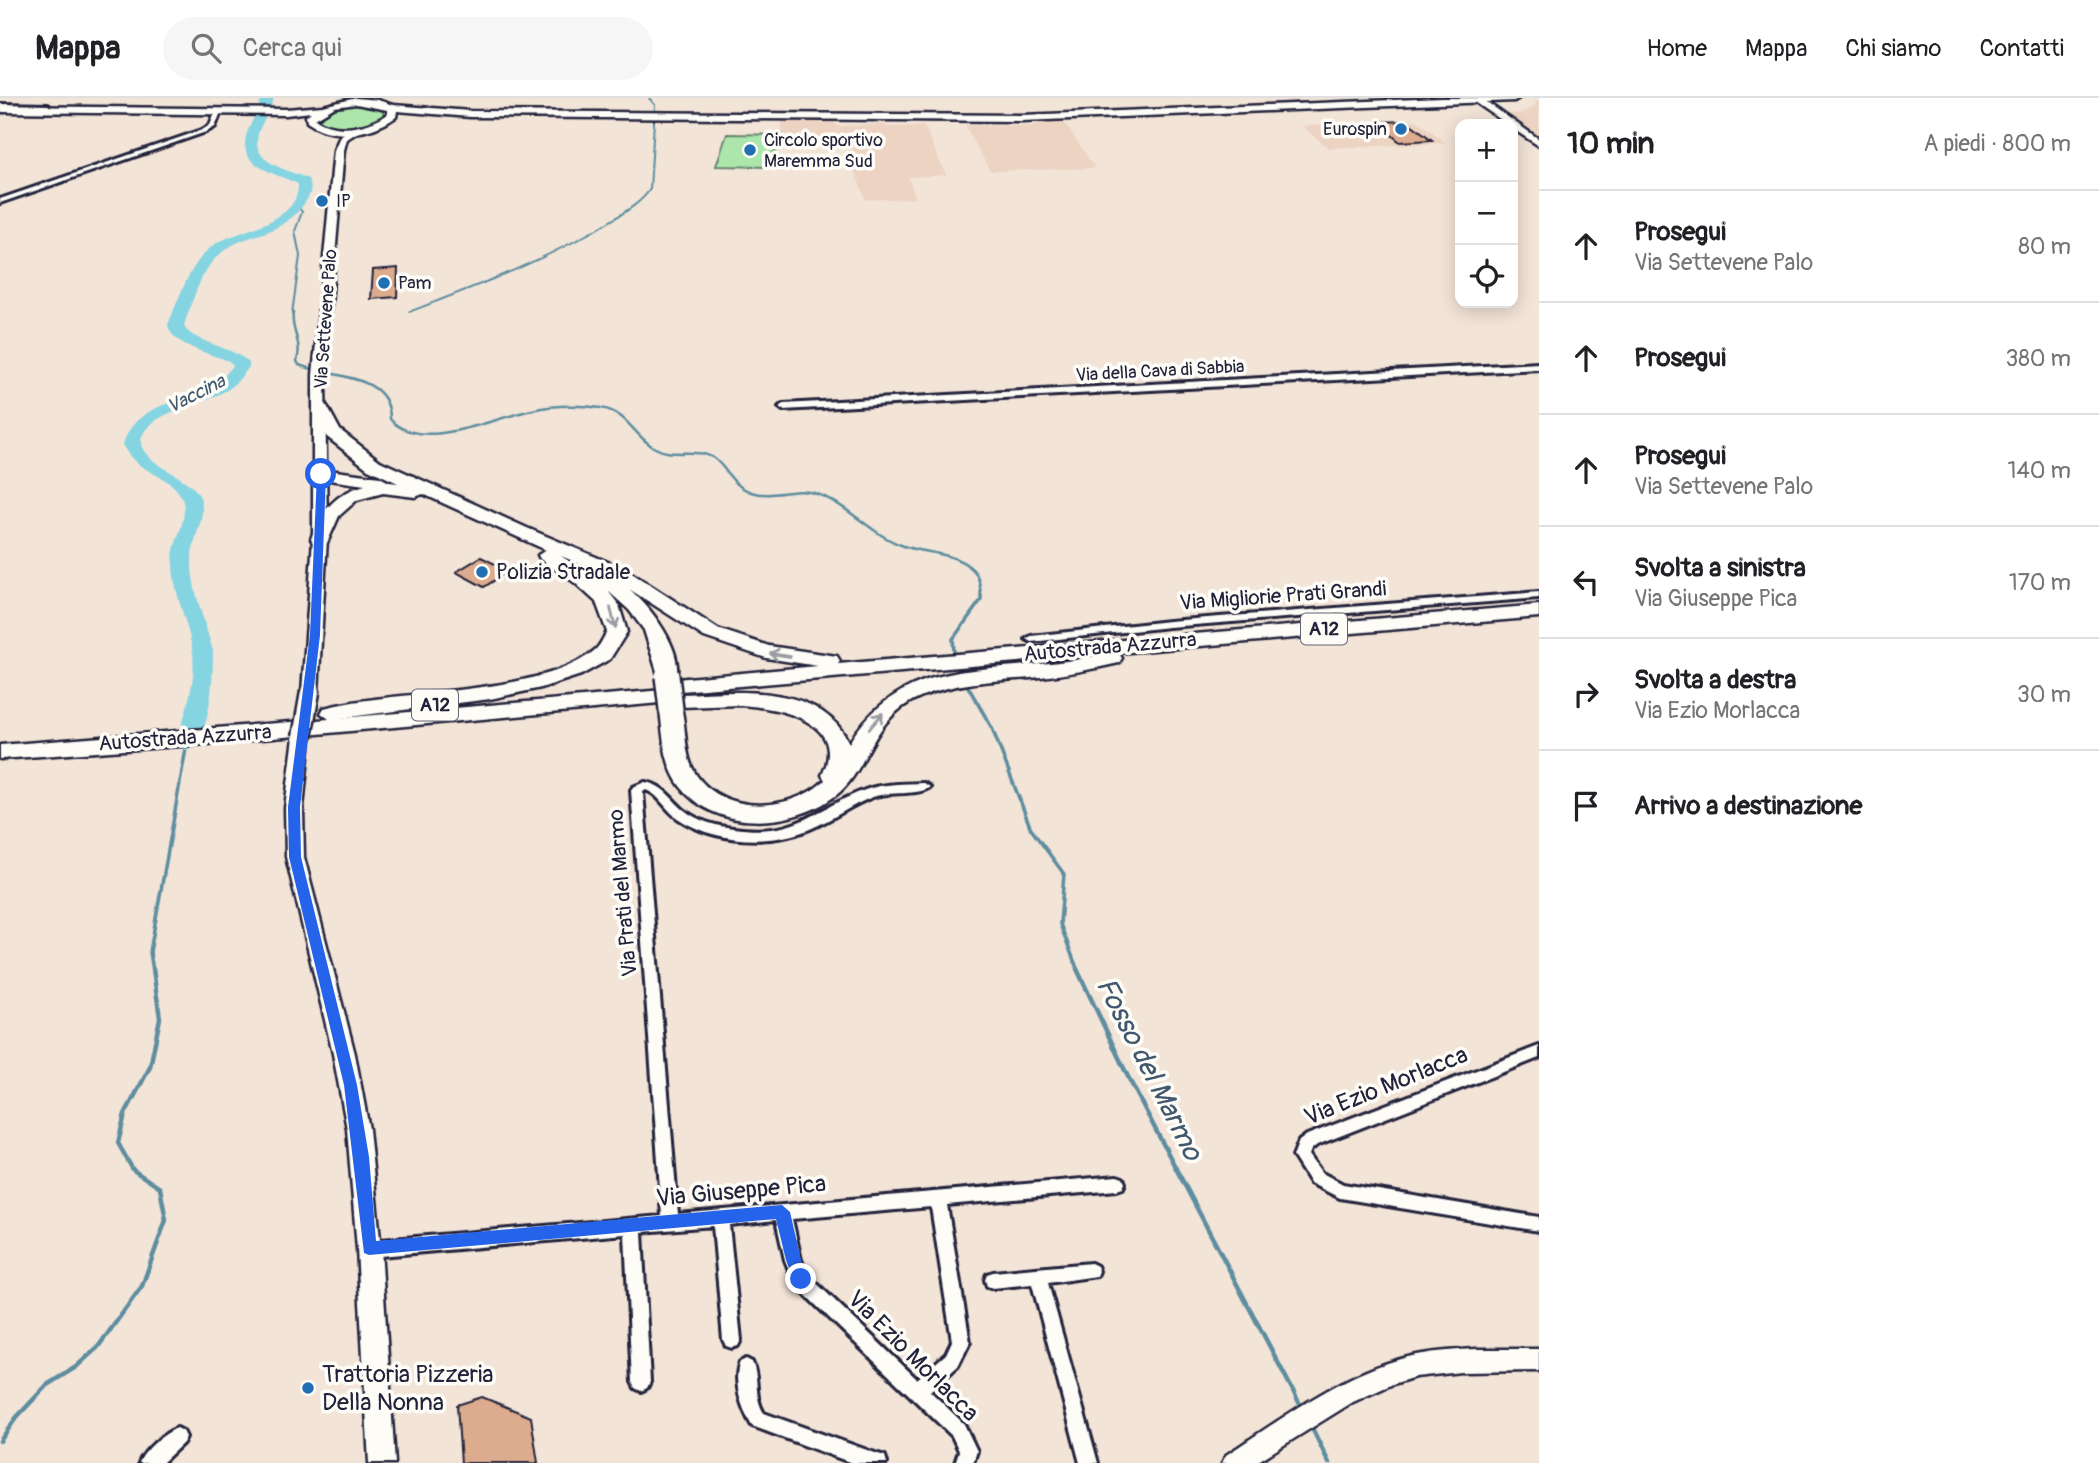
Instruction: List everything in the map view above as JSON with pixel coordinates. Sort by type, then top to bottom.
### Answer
[{"type":"highway","points":[[321,410],[333,433],[374,465],[569,554],[626,577],[702,628],[747,647],[779,655],[840,662],[960,666],[1081,667],[1111,652]]},
{"type":"highway","points":[[321,474],[349,463],[374,465]]},
{"type":"highway","points":[[321,474],[408,489],[600,577],[636,604],[659,640],[673,695],[685,762],[694,779],[717,797],[740,805],[769,807],[806,799],[827,783],[840,760],[840,747],[831,730],[818,719],[794,708],[749,700],[673,695]]},
{"type":"highway","points":[[320,539],[332,512],[347,498],[378,488],[408,489]]},
{"type":"highway","points":[[332,713],[376,705],[483,695],[519,688],[563,675],[596,658],[610,644],[615,634],[610,607],[582,579],[543,553]]},
{"type":"highway","points":[[569,554],[626,591],[648,611],[668,649],[680,762],[695,789],[727,807],[748,811],[772,811],[805,804],[830,788],[870,727],[889,707],[960,666]]},
{"type":"highway","name":"Autostrada Azzurra","points":[[1111,652],[1539,611]]},
{"type":"highway","name":"Autostrada Azzurra","points":[[1111,652],[1539,622]]},
{"type":"highway","name":"Autostrada Azzurra","points":[[0,752],[208,731],[463,719],[960,666]]},
{"type":"highway","name":"Autostrada Azzurra","points":[[208,731],[332,713],[673,695]]},
{"type":"highway","name":"Autostrada Azzurra","points":[[0,739],[170,734]]},
{"type":"main road","points":[[331,129],[340,141],[358,129],[391,114],[1033,118],[1514,98]]},
{"type":"main road","points":[[0,108],[286,112],[321,108],[342,100],[368,102],[391,114]]},
{"type":"main road","points":[[310,120],[321,108]]},
{"type":"main road","points":[[286,112],[302,115],[321,127],[358,129]]},
{"type":"main road","name":"Via Settevene Palo","points":[[340,141],[320,370],[320,539],[310,692],[294,807],[295,857],[355,1108],[369,1248]]},
{"type":"main road","points":[[369,1248],[380,1459]]},
{"type":"street","points":[[28,106],[37,98]]},
{"type":"street","points":[[1478,100],[1506,119]]},
{"type":"street","points":[[0,108],[28,106],[87,110]]},
{"type":"street","points":[[0,201],[201,132],[213,126],[218,112]]},
{"type":"street","points":[[1518,128],[1539,144]]},
{"type":"street","name":"Via della Cava di Sabbia","points":[[783,407],[1539,366]]},
{"type":"street","name":"Via Migliorie Prati Grandi","points":[[1031,639],[1169,624],[1539,595]]},
{"type":"street","name":"Via Prati del Marmo","points":[[671,1222],[638,790],[645,786],[656,788],[681,814],[704,826],[734,833],[767,835],[810,825],[873,792],[924,787]]},
{"type":"street","name":"Via Ezio Morlacca","points":[[1539,1052],[1312,1140],[1304,1146],[1301,1156],[1316,1178],[1340,1191],[1539,1224]]},
{"type":"street","name":"Via Giuseppe Pica","points":[[369,1248],[1117,1183]]},
{"type":"street","points":[[918,1391],[952,1360],[961,1342],[938,1199]]},
{"type":"street","name":"Via Ezio Morlacca","points":[[782,1212],[793,1260],[801,1279],[961,1434],[968,1451],[964,1463]]},
{"type":"street","points":[[720,1217],[732,1340]]},
{"type":"street","points":[[633,1225],[641,1382]]},
{"type":"street","points":[[993,1280],[1091,1271]]},
{"type":"street","points":[[1038,1276],[1089,1463]]},
{"type":"street","points":[[1234,1463],[1334,1402],[1379,1378],[1413,1366],[1456,1361],[1539,1360]]},
{"type":"street","points":[[746,1368],[749,1405],[758,1420],[878,1463]]},
{"type":"street","points":[[148,1463],[177,1437]]},
{"type":"shaded area","points":[[1535,101],[1539,101],[1539,142],[1518,127],[1518,119],[1507,119],[1501,115],[1522,113],[1536,105]]},
{"type":"shaded area","points":[[1417,120],[1446,143],[1328,148],[1302,126]]},
{"type":"shaded area","points":[[782,122],[834,122],[837,126],[924,126],[946,175],[908,177],[916,198],[866,200],[845,147],[783,146]]},
{"type":"shaded area","points":[[1064,122],[1095,168],[990,171],[965,125],[1033,126]]},
{"type":"green space","points":[[356,104],[382,109],[384,116],[369,124],[352,128],[334,127],[319,121],[318,117],[335,107]]},
{"type":"green space","name":"Circolo sportivo Maremma Sud","points":[[727,134],[783,135],[783,146],[773,153],[772,167],[716,166]]},
{"type":"building","name":"Eurospin","points":[[1407,121],[1432,140],[1400,142],[1376,122]]},
{"type":"building","name":"Pam","points":[[398,268],[397,297],[371,299],[373,270]]},
{"type":"building","name":"Polizia Stradale","points":[[481,557],[509,571],[484,587],[456,572]]},
{"type":"building","points":[[482,1397],[531,1417],[538,1463],[461,1463],[457,1405]]},
{"type":"waterway","name":"Vaccina","points":[[187,743],[199,698],[203,651],[182,567],[183,550],[192,518],[192,502],[183,486],[145,463],[135,455],[131,445],[135,432],[149,417],[222,386],[241,367],[241,363],[235,358],[183,337],[177,332],[176,325],[194,281],[203,264],[215,251],[229,242],[272,226],[293,209],[303,195],[304,182],[264,165],[251,152],[250,142],[254,129],[268,98]]},
{"type":"waterway","points":[[409,312],[539,259],[622,214],[647,194],[650,189],[655,105],[649,98]]},
{"type":"waterway","name":"Fosso del Marmo","points":[[292,314],[300,256],[295,231],[302,212],[297,205]]},
{"type":"waterway","name":"Fosso del Marmo","points":[[293,312],[299,365],[370,385],[380,393],[387,404],[390,419],[403,429],[420,433],[459,430],[549,407],[584,406],[610,410],[618,414],[655,448],[712,457],[744,489],[759,494],[799,491],[814,493],[837,504],[889,540],[963,562],[976,574],[981,597]]},
{"type":"waterway","name":"Fosso del Marmo","points":[[954,652],[953,639],[981,597]]},
{"type":"waterway","name":"Fosso del Marmo","points":[[967,685],[992,728],[1031,829],[1064,874],[1060,924],[1078,971]]},
{"type":"waterway","points":[[153,971],[150,952],[187,743]]},
{"type":"waterway","points":[[0,1441],[16,1418],[47,1385],[76,1367],[98,1347],[142,1286],[166,1220],[160,1188],[133,1170],[118,1143],[125,1114],[150,1067],[160,1018],[153,969]]},
{"type":"waterway","name":"Fosso del Marmo","points":[[1077,969],[1130,1081],[1302,1408]]},
{"type":"waterway","name":"Fosso del Marmo","points":[[1310,1424],[1329,1463]]},
{"type":"place","name":"Eurospin","points":[[1401,129]]},
{"type":"place","name":"Circolo sportivo Maremma Sud","points":[[750,150]]},
{"type":"place","name":"IP","points":[[322,201]]},
{"type":"place","name":"Pam","points":[[384,283]]},
{"type":"place","name":"Polizia Stradale","points":[[482,572]]},
{"type":"place","name":"Trattoria Pizzeria Della Nonna","points":[[308,1388]]},
{"type":"route","points":[[321,474],[315,635],[294,807],[295,857],[351,1085],[358,1129],[369,1248],[782,1212],[793,1260],[801,1279]]}]
